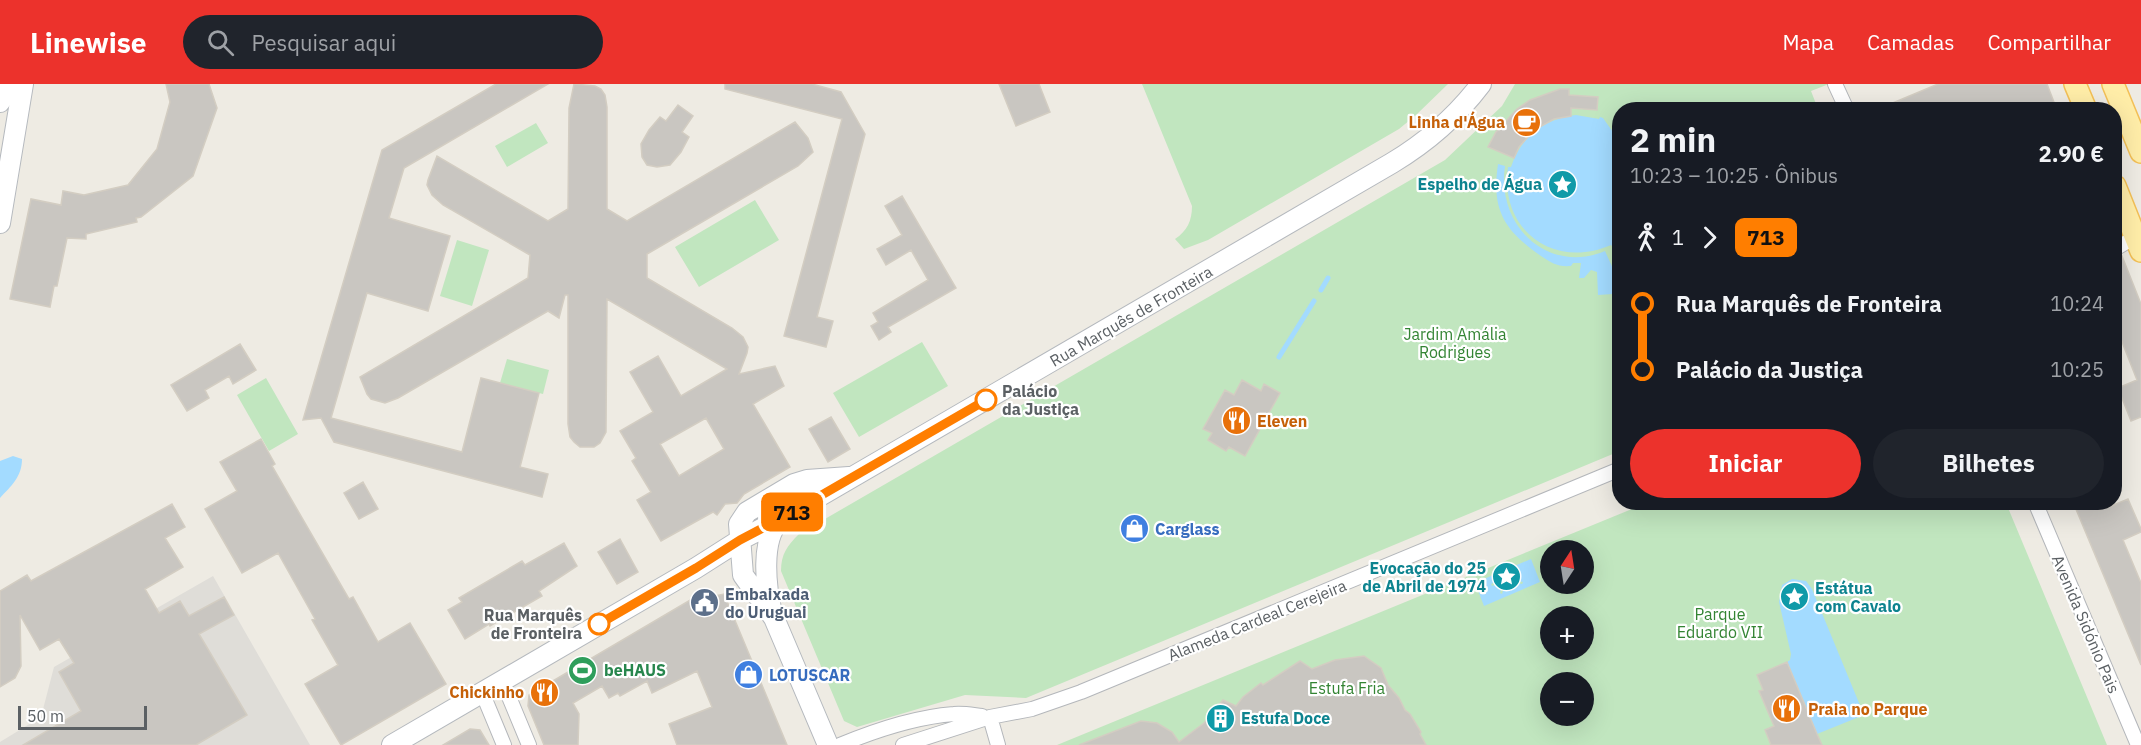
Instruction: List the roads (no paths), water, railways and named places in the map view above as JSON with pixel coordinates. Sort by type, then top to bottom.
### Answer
[{"type":"main road","points":[[0,102],[3,84]]},
{"type":"main road","points":[[0,223],[23,84]]},
{"type":"main road","name":"Rua Marquês de Fronteira","points":[[392,745],[740,540],[860,473],[1414,150],[1451,119],[1481,84]]},
{"type":"main road","points":[[2075,84],[2082,102]]},
{"type":"main road","points":[[2113,84],[2120,102]]},
{"type":"main road","points":[[2122,106],[2141,152]]},
{"type":"main road","points":[[2122,201],[2139,239]]},
{"type":"main road","points":[[828,745],[774,618],[741,569],[739,524],[744,514],[794,484],[807,480],[847,478],[860,473]]},
{"type":"main road","points":[[774,618],[766,568],[767,548],[773,528],[782,518]]},
{"type":"main road","points":[[696,568],[718,565],[746,579]]},
{"type":"street","points":[[1835,84],[1843,102]]},
{"type":"street","points":[[2122,246],[2139,239]]},
{"type":"street","name":"Alameda Cardeal Cerejeira","points":[[990,717],[1032,709],[1081,692],[1612,473]]},
{"type":"street","name":"Avenida Sidónio Pais","points":[[2038,510],[2138,745]]},
{"type":"street","points":[[502,680],[529,745]]},
{"type":"street","points":[[482,692],[504,745]]},
{"type":"street","points":[[840,745],[866,734],[916,720],[955,714],[990,717]]},
{"type":"street","points":[[903,745],[990,717]]},
{"type":"street","points":[[990,717],[998,745]]},
{"type":"water","name":"Espelho de Água","points":[[1576,115],[1599,119],[1600,117],[1612,131],[1612,246],[1590,251],[1570,252],[1551,248],[1535,239],[1522,226],[1512,209],[1508,189],[1508,167],[1511,167],[1521,146],[1535,131],[1564,117]]},
{"type":"water","points":[[1498,164],[1505,166],[1504,188],[1509,208],[1517,225],[1530,240],[1545,250],[1564,256],[1584,257],[1605,251],[1612,266],[1612,294],[1598,295],[1597,272],[1591,270],[1584,278],[1579,278],[1581,263],[1566,266],[1552,263],[1518,238],[1503,218],[1499,207],[1496,180]]},
{"type":"water","points":[[13,456],[22,459],[22,465],[15,481],[0,498],[0,461]]},
{"type":"water","points":[[1531,559],[1540,582],[1484,606],[1475,583],[1500,572],[1503,578],[1491,584],[1492,586],[1503,582],[1500,593],[1502,594],[1506,581],[1522,584],[1523,582],[1511,579],[1521,575],[1520,572],[1508,576],[1505,570]]},
{"type":"water","points":[[1792,579],[1806,581],[1812,589],[1864,715],[1817,734],[1787,662],[1791,654],[1779,602],[1782,585]]},
{"type":"waterway","points":[[1321,290],[1328,278]]},
{"type":"waterway","points":[[1279,357],[1314,301]]},
{"type":"place","name":"Linha d'Água","points":[[1526,122]]},
{"type":"place","name":"Espelho de Água","points":[[1563,184]]},
{"type":"place","name":"Palácio da Justiça","points":[[986,400]]},
{"type":"place","name":"Eleven","points":[[1236,421]]},
{"type":"place","name":"Carglass","points":[[1134,529]]},
{"type":"place","name":"Evocação do 25 de Abril de 1974","points":[[1507,577]]},
{"type":"place","name":"Estátua com Cavalo","points":[[1794,597]]},
{"type":"place","name":"Embaixada do Uruguai","points":[[704,603]]},
{"type":"place","name":"Rua Marquês de Fronteira","points":[[599,624]]},
{"type":"place","name":"beHAUS","points":[[583,670]]},
{"type":"place","name":"LOTUSCAR","points":[[748,675]]},
{"type":"place","name":"Chickinho","points":[[545,692]]},
{"type":"place","name":"Praia no Parque","points":[[1787,709]]},
{"type":"place","name":"Estufa Doce","points":[[1220,718]]},
{"type":"park label","name":"Jardim Amália Rodrigues","points":[[1455,343]]},
{"type":"park label","name":"Parque Eduardo VII","points":[[1720,623]]},
{"type":"park label","name":"Estufa Fria","points":[[1347,688]]}]
